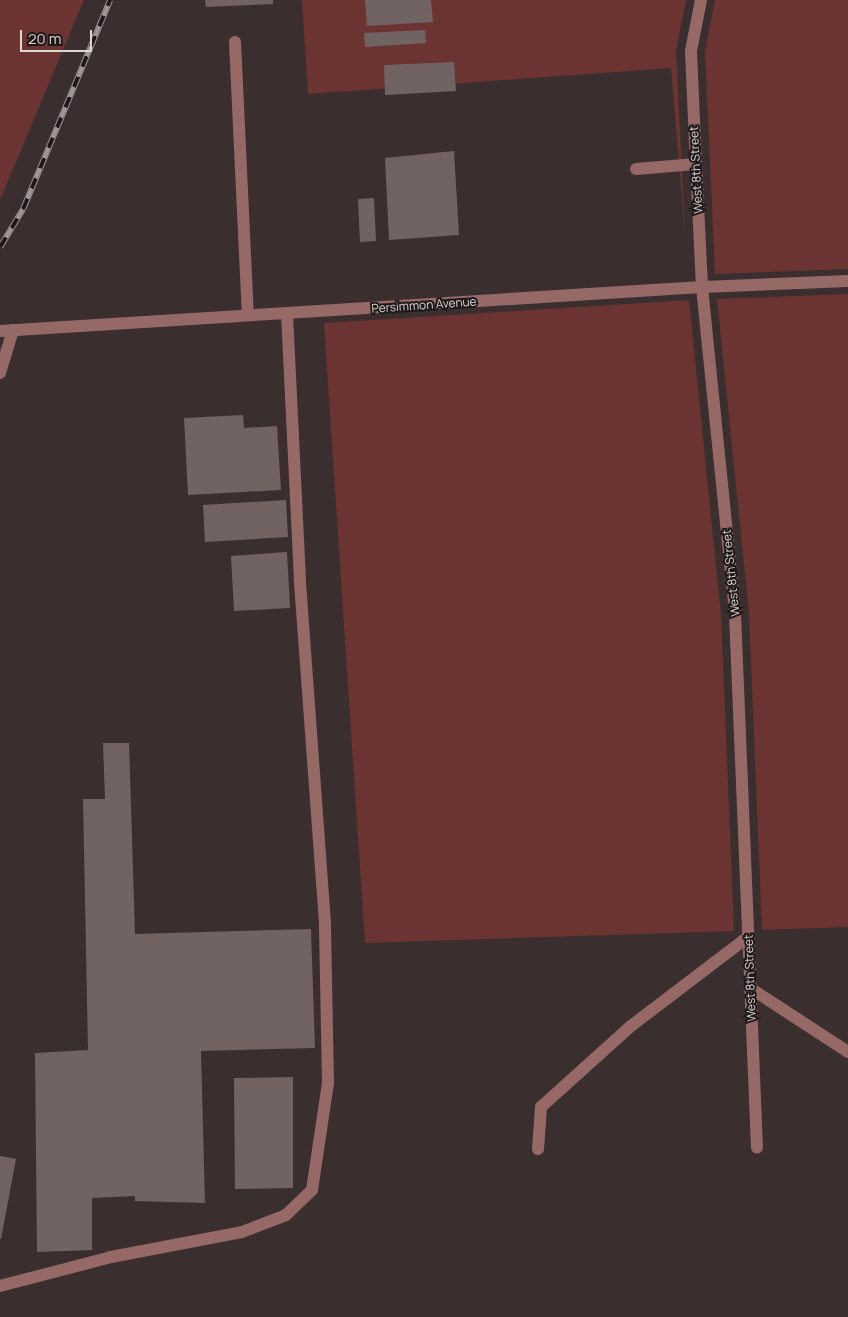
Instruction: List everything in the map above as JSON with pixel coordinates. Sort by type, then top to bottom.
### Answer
[{"type":"street","name":"West 8th Street","points":[[701,0],[690,51],[702,287],[735,614],[757,1148]]},
{"type":"street","points":[[235,42],[248,315]]},
{"type":"street","points":[[636,168],[696,164]]},
{"type":"street","name":"Persimmon Avenue","points":[[6,331],[702,287],[848,281]]},
{"type":"street","points":[[0,1286],[111,1258],[242,1232],[286,1215],[312,1190],[328,1083],[325,923],[300,570],[287,313]]},
{"type":"street","points":[[0,373],[6,331]]},
{"type":"street","points":[[538,1149],[541,1107],[631,1026],[748,936]]},
{"type":"street","points":[[750,988],[848,1052]]},
{"type":"shaded area","points":[[0,0],[84,0],[0,200]]},
{"type":"shaded area","points":[[302,0],[686,0],[676,51],[685,233],[671,68],[308,94]]},
{"type":"shaded area","points":[[715,0],[848,0],[848,269],[715,274],[705,51]]},
{"type":"shaded area","points":[[848,294],[848,927],[762,930],[749,613],[717,299]]},
{"type":"shaded area","points":[[689,300],[721,615],[734,931],[365,943],[324,323]]},
{"type":"building","points":[[205,0],[273,0],[273,4],[206,7]]},
{"type":"building","points":[[365,0],[431,0],[433,22],[367,26]]},
{"type":"building","points":[[425,30],[426,43],[365,47],[364,33]]},
{"type":"building","points":[[454,62],[456,91],[385,95],[384,65]]},
{"type":"building","points":[[454,151],[459,235],[389,240],[385,158]]},
{"type":"building","points":[[374,198],[376,241],[360,242],[358,199]]},
{"type":"building","points":[[243,415],[244,428],[277,426],[281,490],[188,495],[184,418]]},
{"type":"building","points":[[286,500],[288,537],[205,542],[203,505]]},
{"type":"building","points":[[287,552],[290,608],[234,611],[231,556]]},
{"type":"building","points":[[103,743],[129,743],[135,934],[311,929],[315,1048],[201,1051],[205,1203],[135,1201],[135,1196],[92,1198],[92,1250],[37,1252],[35,1053],[88,1050],[83,799],[105,799]]},
{"type":"building","points":[[293,1077],[293,1188],[235,1189],[234,1078]]},
{"type":"building","points":[[0,1156],[16,1159],[1,1239],[0,1239]]},
{"type":"railway","points":[[0,247],[23,209],[110,0]]}]
